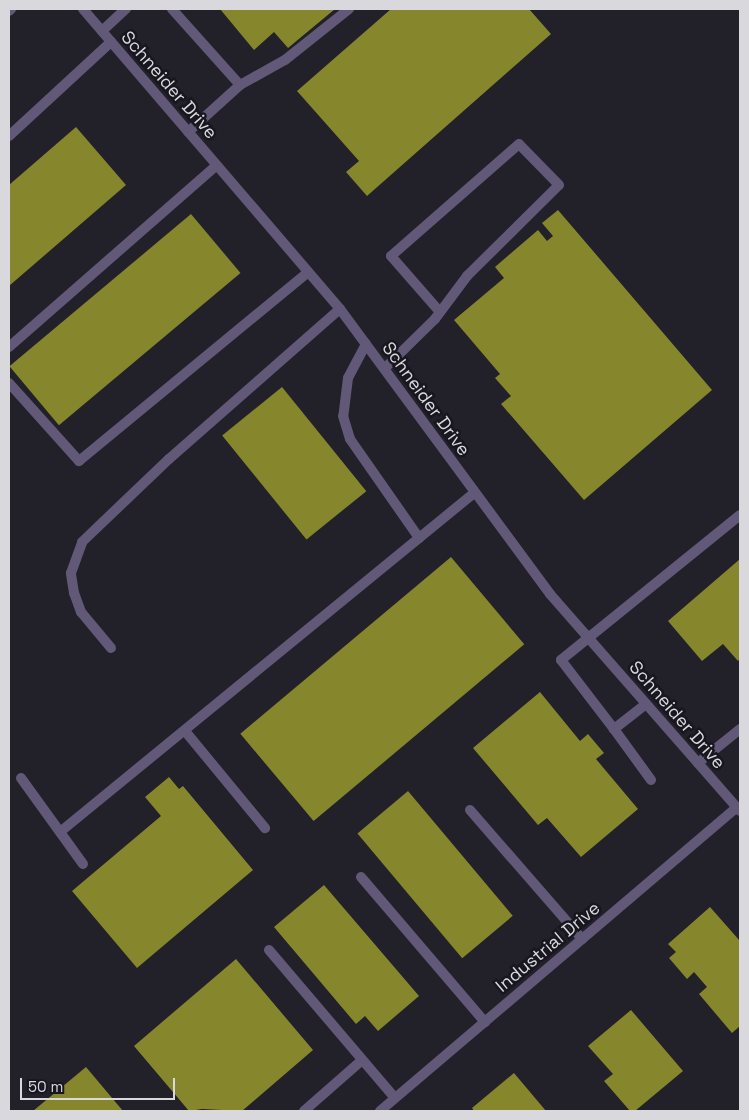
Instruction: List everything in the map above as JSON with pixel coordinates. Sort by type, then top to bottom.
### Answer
[{"type":"lane","name":"Schneider Drive","points":[[83,9],[340,309],[550,594],[738,809]]},
{"type":"lane","points":[[102,31],[126,9]]},
{"type":"lane","points":[[172,9],[240,85]]},
{"type":"lane","points":[[188,132],[240,85],[286,60],[348,9]]},
{"type":"lane","points":[[9,136],[111,42]]},
{"type":"lane","points":[[385,368],[440,312],[467,276],[559,185],[519,144],[391,256],[440,312]]},
{"type":"lane","points":[[9,347],[216,165]]},
{"type":"lane","points":[[9,383],[79,460],[308,272]]},
{"type":"lane","points":[[111,648],[81,612],[74,593],[71,573],[82,542],[169,459],[340,309]]},
{"type":"lane","points":[[366,344],[348,378],[343,416],[350,439],[419,538]]},
{"type":"lane","points":[[60,832],[474,493]]},
{"type":"lane","points":[[651,780],[561,660],[740,515]]},
{"type":"lane","points":[[614,729],[646,704]]},
{"type":"lane","points":[[698,763],[740,729]]},
{"type":"lane","points":[[184,731],[265,828]]},
{"type":"lane","points":[[21,778],[83,864]]},
{"type":"lane","name":"Industrial Drive","points":[[380,1111],[738,809]]},
{"type":"lane","points":[[470,810],[582,939]]},
{"type":"lane","points":[[361,877],[485,1022]]},
{"type":"lane","points":[[269,950],[395,1098]]},
{"type":"lane","points":[[304,1111],[362,1060]]},
{"type":"building","points":[[220,9],[335,9],[288,48],[274,32],[254,50]]},
{"type":"building","points":[[391,9],[529,9],[551,34],[367,196],[346,172],[359,161],[297,91]]},
{"type":"building","points":[[76,127],[126,185],[9,286],[9,185]]},
{"type":"building","points":[[558,210],[712,390],[584,500],[501,404],[511,396],[495,378],[500,374],[454,320],[504,278],[495,267],[538,230],[547,241],[553,236],[542,223]]},
{"type":"building","points":[[191,214],[240,273],[59,425],[9,366]]},
{"type":"building","points":[[282,387],[366,491],[306,540],[222,435]]},
{"type":"building","points":[[451,557],[524,644],[314,821],[240,734]]},
{"type":"building","points":[[740,559],[740,658],[738,661],[723,644],[702,661],[668,621]]},
{"type":"building","points":[[540,692],[580,741],[588,734],[604,753],[596,759],[638,809],[581,857],[547,818],[538,825],[473,748]]},
{"type":"building","points":[[169,777],[179,789],[183,786],[253,870],[137,968],[72,891],[161,816],[145,797]]},
{"type":"building","points":[[408,791],[513,916],[462,958],[357,833]]},
{"type":"building","points":[[324,885],[419,996],[378,1031],[365,1016],[356,1024],[274,927]]},
{"type":"building","points":[[710,907],[740,941],[740,1026],[732,1033],[699,994],[707,987],[694,972],[687,979],[669,958],[676,952],[668,944]]},
{"type":"building","points":[[236,959],[313,1050],[242,1111],[202,1109],[189,1111],[134,1046]]},
{"type":"building","points":[[631,1010],[683,1071],[635,1111],[630,1111],[604,1081],[613,1074],[588,1046]]},
{"type":"building","points":[[86,1067],[123,1111],[33,1111]]},
{"type":"building","points":[[514,1073],[546,1111],[474,1111],[472,1108]]}]
